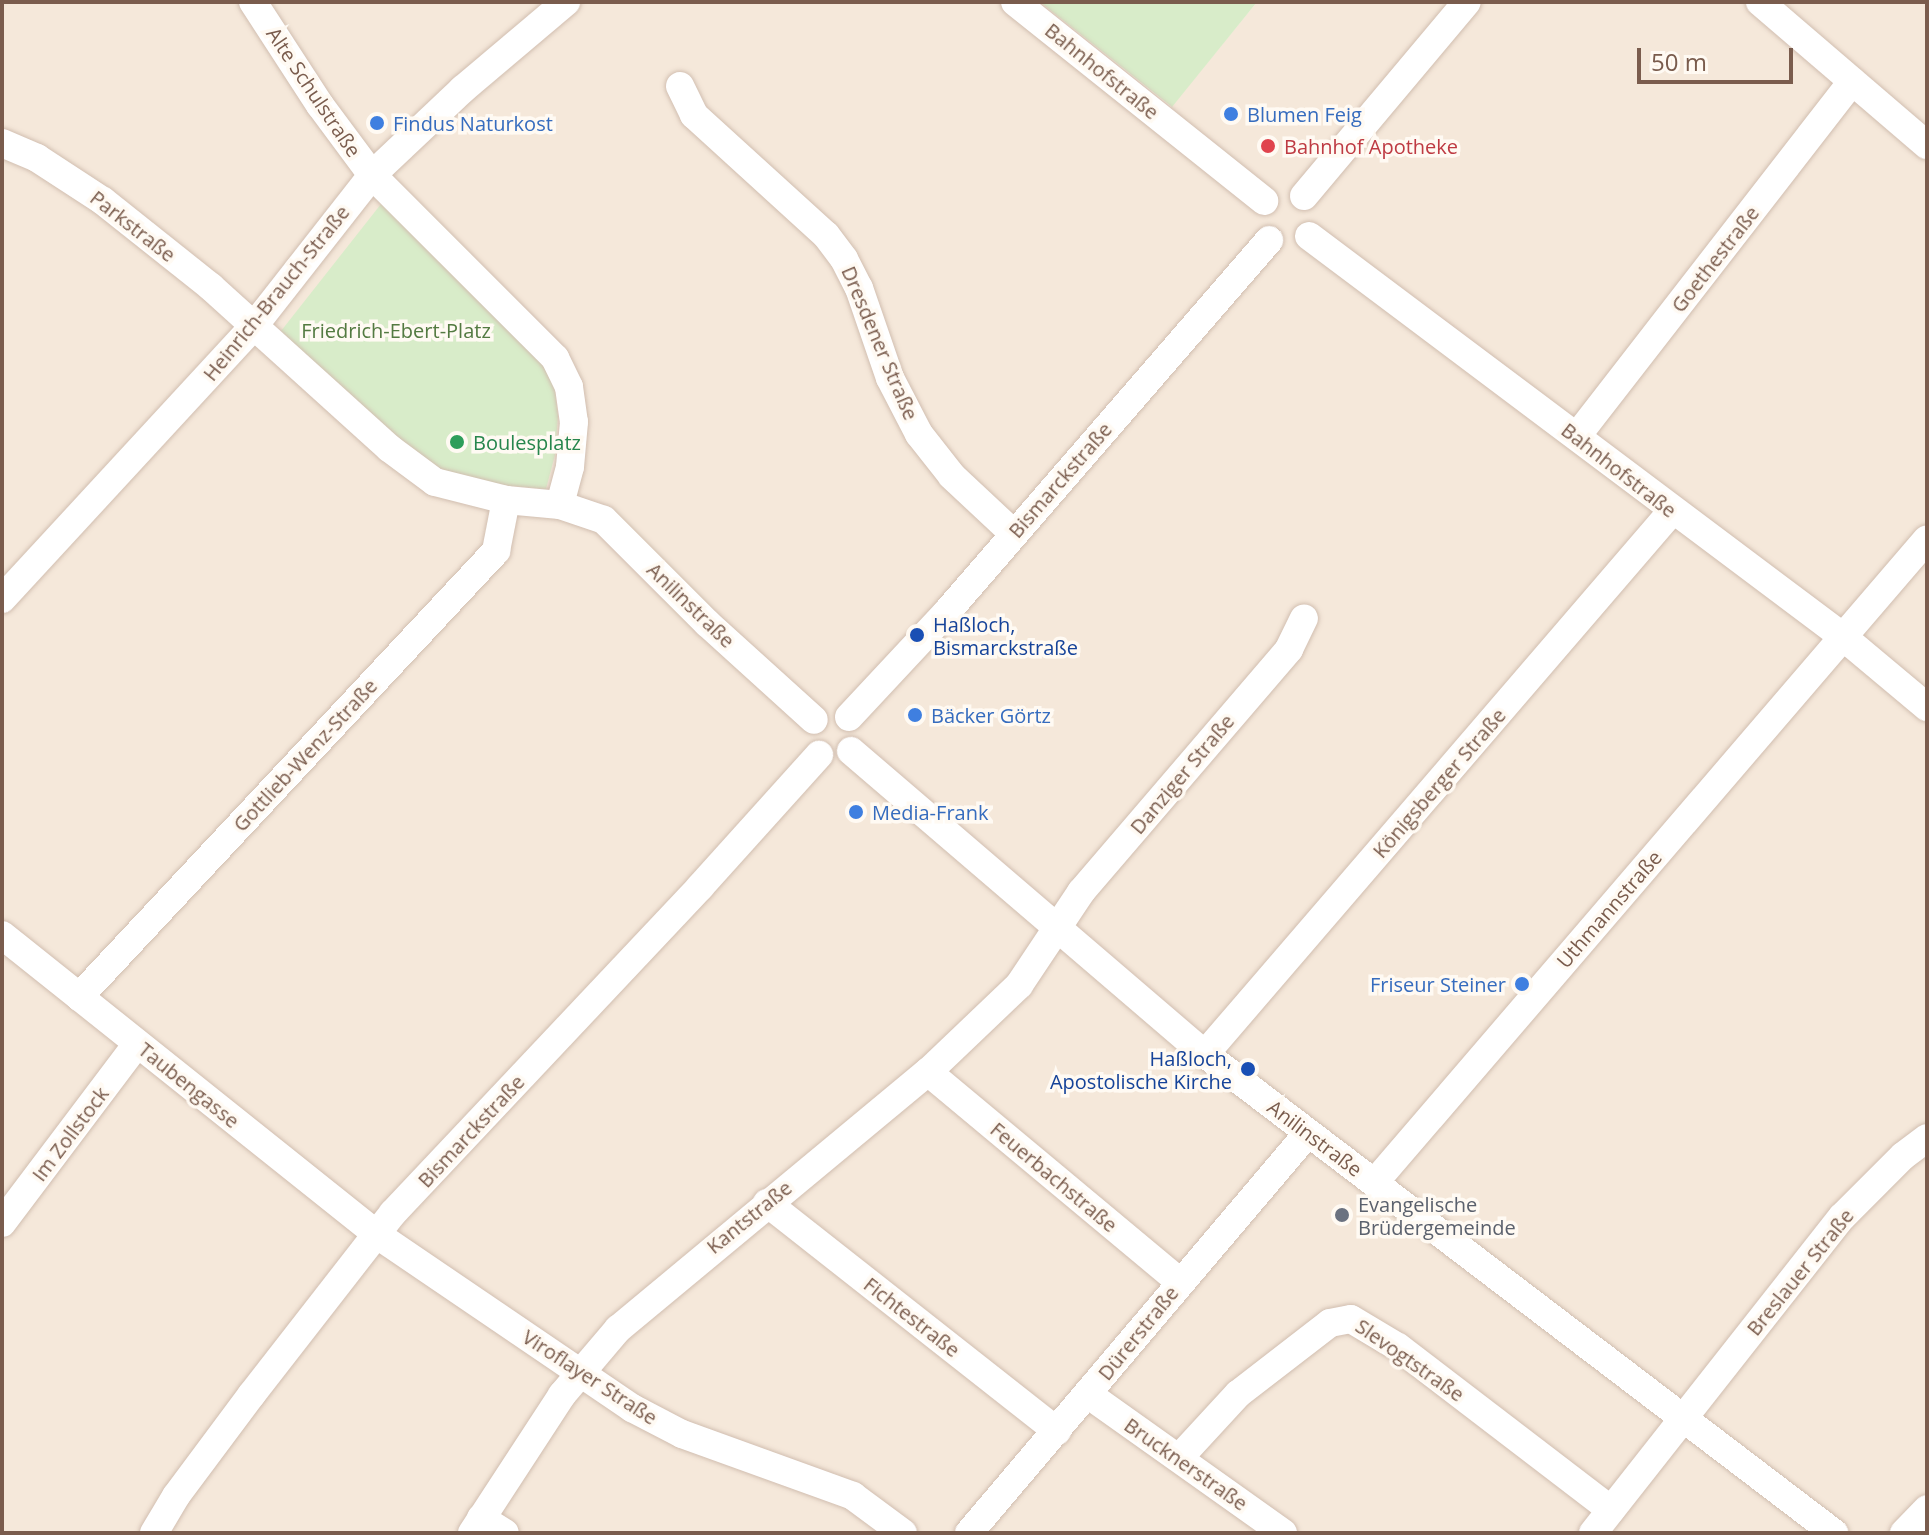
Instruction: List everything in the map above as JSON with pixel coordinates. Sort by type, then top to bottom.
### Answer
[{"type":"street","name":"Heinrich-Brauch-Straße","points":[[2,599],[253,327],[372,175],[463,89],[566,2]]},
{"type":"street","name":"Bahnhofstraße","points":[[1015,2],[1264,201]]},
{"type":"street","points":[[1304,196],[1467,2]]},
{"type":"street","points":[[1760,2],[1927,145]]},
{"type":"street","name":"Alte Schulstraße","points":[[258,4],[320,105],[372,175]]},
{"type":"street","name":"Goethestraße","points":[[1577,436],[1852,81]]},
{"type":"street","name":"Dresdener Straße","points":[[680,86],[688,106],[701,122],[826,235],[844,259],[859,288],[890,378],[919,434],[952,476],[1013,533]]},
{"type":"street","name":"Parkstraße","points":[[2,143],[37,158],[103,201],[211,287],[253,327]]},
{"type":"street","points":[[253,327],[389,448],[435,482],[506,500],[560,505],[570,467],[574,422],[569,387],[555,358],[372,175]]},
{"type":"street","points":[[1279,191],[1304,196],[1314,211],[1314,228],[1309,236],[1285,247],[1269,240],[1263,234],[1258,217],[1264,201],[1279,191]]},
{"type":"street","name":"Bahnhofstraße","points":[[1309,236],[1842,636],[1927,707]]},
{"type":"street","name":"Bismarckstraße","points":[[849,717],[947,612],[1269,240]]},
{"type":"street","name":"Gottlieb-Wenz-Straße","points":[[79,997],[496,551],[506,500]]},
{"type":"street","name":"Anilinstraße","points":[[560,505],[604,520],[707,623],[814,720]]},
{"type":"street","name":"Königsberger Straße","points":[[1205,1054],[1672,511]]},
{"type":"street","name":"Uthmannstraße","points":[[1375,1182],[1927,539]]},
{"type":"street","name":"Danziger Straße","points":[[1058,930],[1081,892],[1289,649],[1304,618]]},
{"type":"street","points":[[827,712],[849,717],[856,730],[851,751],[839,758],[819,755],[810,742],[814,720],[827,712]]},
{"type":"street","name":"Anilinstraße","points":[[851,751],[1205,1054],[1834,1533]]},
{"type":"street","name":"Bismarckstraße","points":[[154,1533],[233,1420],[376,1234],[819,755]]},
{"type":"street","name":"Kantstraße","points":[[476,1525],[579,1372],[618,1329],[928,1072],[1019,985],[1058,930]]},
{"type":"street","name":"Taubengasse","points":[[2,935],[376,1234]]},
{"type":"street","name":"Im Zollstock","points":[[2,1223],[137,1044]]},
{"type":"street","name":"Feuerbachstraße","points":[[928,1072],[1180,1282]]},
{"type":"street","name":"Dürerstraße","points":[[969,1533],[1308,1133]]},
{"type":"street","name":"Breslauer Straße","points":[[1593,1533],[1842,1217],[1892,1167],[1927,1138]]},
{"type":"street","name":"Fichtestraße","points":[[767,1203],[1057,1431]]},
{"type":"street","name":"Viroflayer Straße","points":[[376,1234],[632,1408],[682,1434],[853,1496],[903,1533]]},
{"type":"street","name":"Slevogtstraße","points":[[1179,1458],[1211,1420],[1250,1384],[1330,1323],[1351,1319],[1365,1324],[1398,1347],[1611,1510]]},
{"type":"street","name":"Brucknerstraße","points":[[1089,1395],[1283,1533]]},
{"type":"street","points":[[1904,1533],[1927,1509]]},
{"type":"street","points":[[476,1525],[505,1533]]},
{"type":"shaded area","points":[[2,2],[1040,2],[1171,107],[1257,2],[1927,2],[1927,1533],[2,1533]]},
{"type":"green space","points":[[1040,2],[1257,2],[1172,107]]},
{"type":"green space","name":"Friedrich-Ebert-Platz","points":[[381,204],[542,360],[554,385],[558,416],[555,455],[546,489],[498,485],[436,469],[395,439],[281,331]]},
{"type":"place","name":"Blumen Feig","points":[[1231,114]]},
{"type":"place","name":"Findus Naturkost","points":[[377,123]]},
{"type":"place","name":"Bahnhof Apotheke","points":[[1268,146]]},
{"type":"place","name":"Boulesplatz","points":[[457,442]]},
{"type":"place","name":"Haßloch, Bismarckstraße","points":[[917,635]]},
{"type":"place","name":"Bäcker Görtz","points":[[915,715]]},
{"type":"place","name":"Media-Frank","points":[[856,812]]},
{"type":"place","name":"Friseur Steiner","points":[[1522,984]]},
{"type":"place","name":"Haßloch, Apostolische Kirche","points":[[1248,1069]]},
{"type":"place","name":"Evangelische Brüdergemeinde","points":[[1342,1215]]}]
